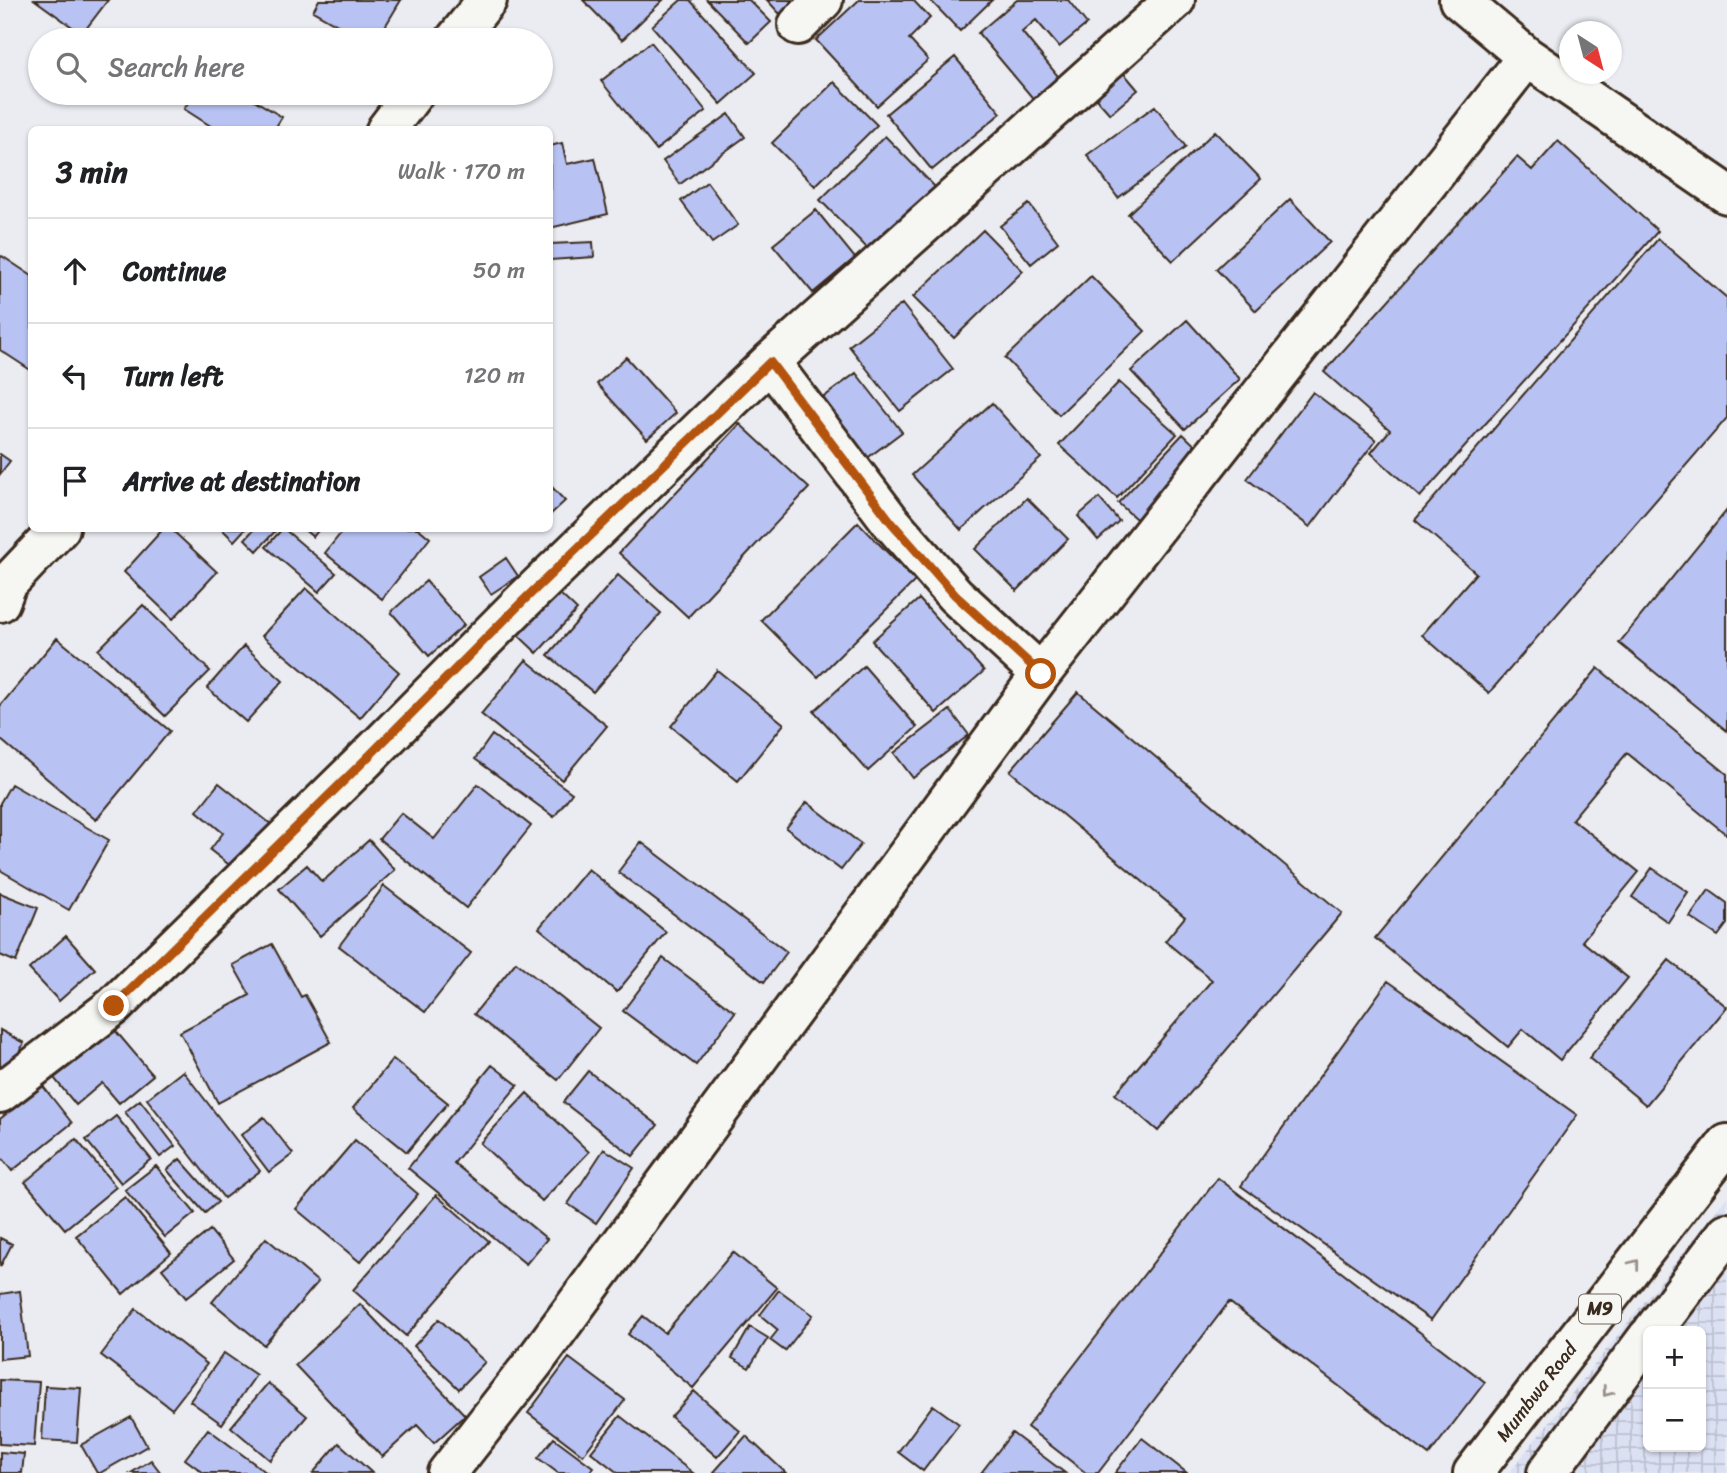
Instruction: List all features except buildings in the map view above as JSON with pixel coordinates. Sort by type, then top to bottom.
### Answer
[{"type":"street","points":[[465,28],[487,0]]},
{"type":"street","points":[[0,1093],[114,1006],[521,603],[770,362],[1175,0]]},
{"type":"street","points":[[1482,8],[1527,57],[1727,194]]},
{"type":"street","points":[[447,1473],[542,1351],[1041,674],[1527,57]]},
{"type":"street","points":[[389,126],[405,105]]},
{"type":"street","points":[[770,362],[900,532],[955,595],[1041,674]]},
{"type":"street","points":[[2,590],[56,532]]},
{"type":"street","name":"Mumbwa Road","points":[[1474,1473],[1727,1144]]},
{"type":"street","points":[[1657,1326],[1727,1233]]},
{"type":"street","points":[[1547,1473],[1643,1345]]},
{"type":"shaded area","points":[[1727,1197],[1727,1473],[1509,1473]]},
{"type":"route","points":[[114,1006],[521,603],[770,362],[891,522],[955,595],[1041,674]]}]
